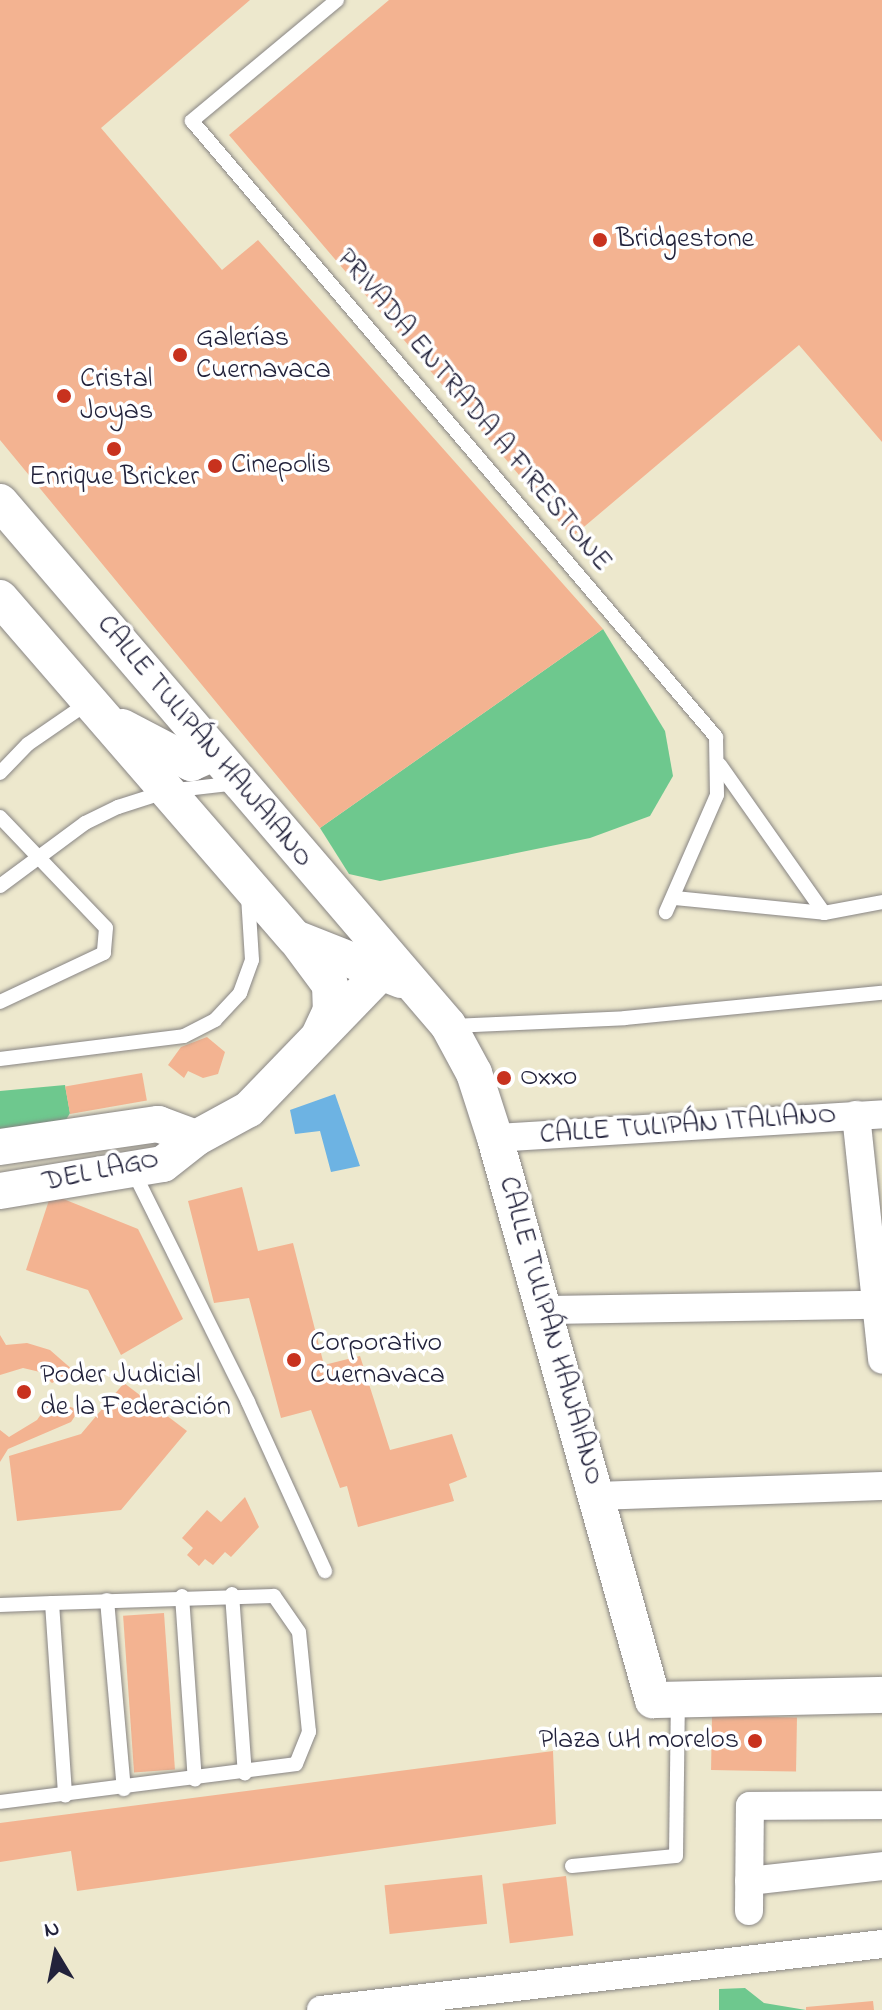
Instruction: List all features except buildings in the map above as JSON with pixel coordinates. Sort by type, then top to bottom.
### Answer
[{"type":"street","name":"CALLE TULIPÁN HAWAIANO","points":[[0,502],[326,886],[393,973],[448,1025],[474,1073],[547,1310],[596,1496],[666,1699]]},
{"type":"street","points":[[0,530],[88,628],[138,665]]},
{"type":"street","name":"CALLE TULIPÁN HAWAIANO","points":[[0,598],[287,929],[393,973]]},
{"type":"street","points":[[96,709],[191,763],[213,753]]},
{"type":"street","points":[[246,881],[249,851],[276,839],[290,845]]},
{"type":"street","points":[[287,929],[321,915],[326,886]]},
{"type":"street","name":"DEL LAGO","points":[[287,929],[330,985],[331,1010],[320,1036]]},
{"type":"street","name":"DEL LAGO","points":[[0,1191],[163,1164],[196,1138],[249,1109],[320,1036],[393,973]]},
{"type":"street","points":[[869,1114],[876,1305],[882,1360]]},
{"type":"street","name":"CALLE TULIPÁN ITALIANO","points":[[495,1138],[869,1114]]},
{"type":"street","name":"DEL LAGO","points":[[0,1147],[158,1124],[196,1138]]},
{"type":"street","points":[[547,1310],[876,1305]]},
{"type":"street","points":[[596,1496],[882,1486]]},
{"type":"street","points":[[666,1699],[882,1695]]},
{"type":"street","points":[[749,1911],[750,1806],[882,1805]]},
{"type":"street","points":[[749,1881],[882,1866]]},
{"type":"street","points":[[321,2010],[882,1944]]},
{"type":"lane","name":"PRIVADA ENTRADA A FIRESTONE","points":[[337,0],[192,121],[716,737],[720,765],[717,795],[675,898],[666,912]]},
{"type":"lane","points":[[0,773],[28,744],[96,709]]},
{"type":"lane","points":[[720,765],[824,913]]},
{"type":"lane","points":[[0,886],[85,823],[168,791],[238,783]]},
{"type":"lane","points":[[0,817],[36,860],[106,928],[104,953],[0,1002]]},
{"type":"lane","points":[[0,1059],[184,1036],[215,1020],[240,993],[252,960],[246,881]]},
{"type":"lane","points":[[675,898],[824,913],[882,902]]},
{"type":"lane","points":[[448,1025],[480,1028],[625,1018],[882,993]]},
{"type":"lane","points":[[133,1171],[248,1402],[325,1571]]},
{"type":"lane","points":[[232,1594],[245,1774]]},
{"type":"lane","points":[[0,1605],[232,1594],[274,1596],[299,1632],[309,1732],[296,1764],[245,1774],[0,1802]]},
{"type":"lane","points":[[182,1596],[195,1780]]},
{"type":"lane","points":[[107,1600],[124,1789]]},
{"type":"lane","points":[[52,1603],[65,1796]]},
{"type":"lane","points":[[572,1866],[676,1856],[666,1699]]},
{"type":"green space","points":[[603,629],[665,731],[673,776],[650,816],[590,838],[380,881],[349,874],[320,828]]},
{"type":"green space","points":[[65,1085],[70,1113],[54,1140],[0,1145],[0,1091]]},
{"type":"green space","points":[[745,1988],[764,2003],[806,2010],[719,2010],[719,1989]]},
{"type":"water","points":[[335,1094],[360,1166],[331,1172],[320,1131],[295,1134],[290,1110]]},
{"type":"place","name":"Bridgestone","points":[[600,240]]},
{"type":"place","name":"Galerías Cuernavaca","points":[[180,355]]},
{"type":"place","name":"Cristal Joyas","points":[[64,396]]},
{"type":"place","name":"Enrique Bricker","points":[[114,449]]},
{"type":"place","name":"Cinepolis","points":[[215,466]]},
{"type":"place","name":"Oxxo","points":[[504,1078]]},
{"type":"place","name":"Corporativo Cuernavaca","points":[[294,1360]]},
{"type":"place","name":"Poder Judicial de la Federación","points":[[24,1392]]},
{"type":"place","name":"Plaza UH morelos","points":[[755,1741]]}]
